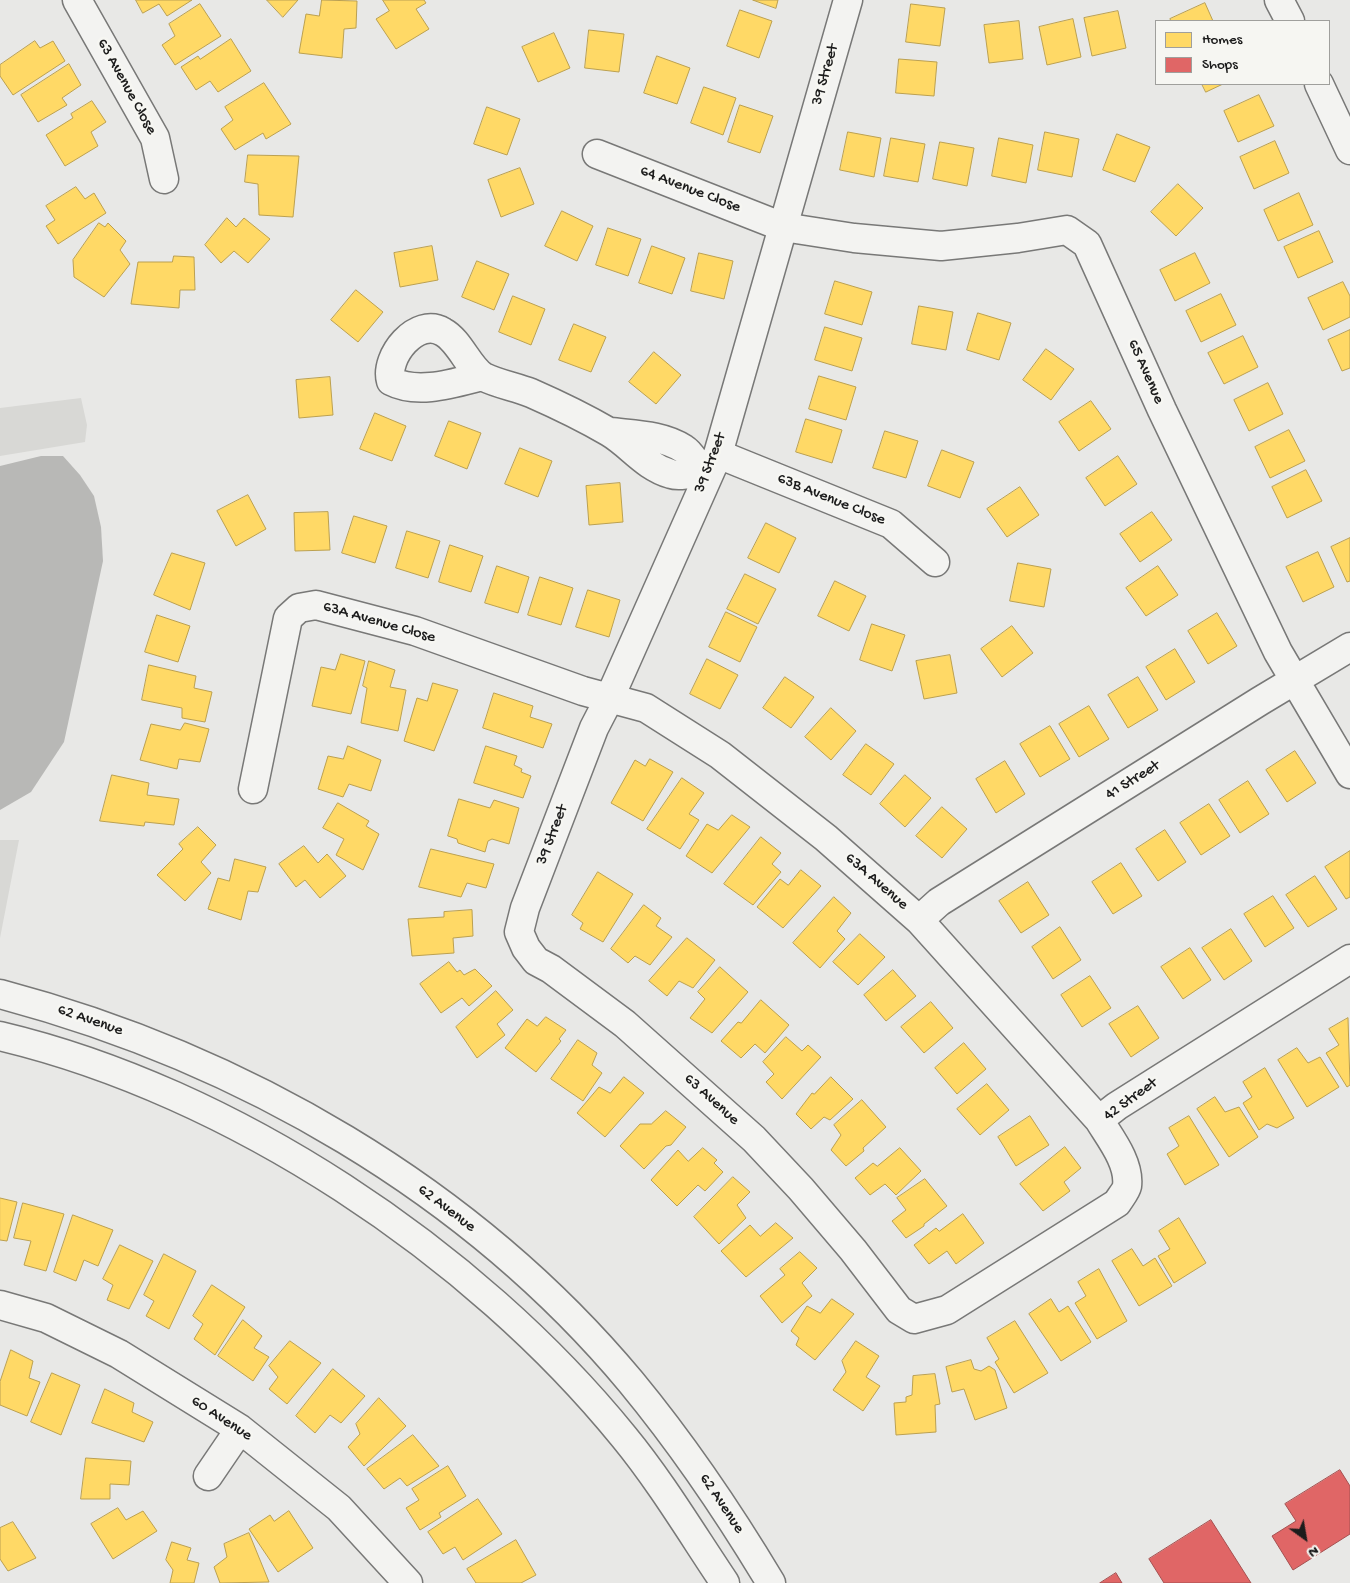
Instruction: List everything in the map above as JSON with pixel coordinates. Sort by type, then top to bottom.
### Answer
[{"type":"street","name":"63 Avenue Close","points":[[77,0],[155,138],[164,179]]},
{"type":"street","name":"39 Street","points":[[525,908],[594,728],[610,697],[709,467],[783,227],[848,0]]},
{"type":"street","points":[[1280,0],[1290,20]]},
{"type":"street","points":[[1319,85],[1350,150]]},
{"type":"street","name":"64 Avenue Close","points":[[597,154],[783,227]]},
{"type":"street","name":"65 Avenue","points":[[783,227],[854,238],[941,246],[1018,238],[1067,230],[1088,244],[1162,410],[1293,680],[1350,774]]},
{"type":"street","points":[[482,376],[530,393],[610,432],[642,460],[672,475],[709,467]]},
{"type":"street","name":"63B Avenue Close","points":[[709,467],[891,524],[935,562]]},
{"type":"street","name":"63A Avenue Close","points":[[253,790],[288,618],[299,608],[316,605],[415,631],[583,691],[610,697]]},
{"type":"street","name":"41 Street","points":[[919,920],[939,902],[1293,680],[1350,647]]},
{"type":"street","name":"63A Avenue","points":[[610,697],[646,708],[720,755],[826,838],[919,920],[1099,1120]]},
{"type":"street","name":"63 Avenue","points":[[525,908],[519,932],[526,948],[536,961],[552,969],[625,1024],[754,1140],[801,1189],[854,1250],[899,1310]]},
{"type":"street","name":"42 Street","points":[[899,1310],[914,1319],[947,1310],[1117,1203],[1127,1187],[1126,1172],[1114,1144],[1099,1120],[1117,1106],[1350,959]]},
{"type":"street","name":"62 Avenue","points":[[0,994],[58,1010],[128,1034],[247,1085],[320,1125],[374,1158],[469,1226],[504,1255],[557,1304],[629,1380],[684,1450],[771,1583]]},
{"type":"street","points":[[0,1036],[93,1064],[143,1083],[235,1125],[329,1178],[407,1232],[515,1321],[581,1388],[624,1437],[725,1583]]},
{"type":"street","name":"60 Avenue","points":[[0,1305],[46,1318],[119,1354],[240,1428],[339,1508],[408,1583]]},
{"type":"street","points":[[208,1476],[240,1428]]},
{"type":"shaded area","points":[[81,398],[87,425],[85,442],[0,456],[0,408]]},
{"type":"shaded area","points":[[41,456],[63,456],[80,475],[94,496],[101,527],[103,561],[64,742],[31,792],[0,810],[0,466]]},
{"type":"shaded area","points":[[0,840],[19,840],[0,938]]},
{"type":"building: Homes","points":[[136,0],[192,0],[167,16],[159,4],[143,13]]},
{"type":"building: Homes","points":[[267,0],[298,0],[283,17]]},
{"type":"building: Homes","points":[[322,0],[357,1],[356,28],[344,29],[342,58],[299,53],[306,14],[319,16]]},
{"type":"building: Homes","points":[[383,0],[424,0],[426,3],[416,9],[429,29],[396,49],[376,19],[389,11]]},
{"type":"building: Homes","points":[[753,0],[778,0],[776,8]]},
{"type":"building: Homes","points":[[1205,3],[1213,20],[1170,20]]},
{"type":"building: Homes","points":[[200,4],[221,36],[175,65],[162,45],[175,36],[169,24]]},
{"type":"building: Homes","points":[[911,4],[945,8],[940,46],[906,42]]},
{"type":"building: Homes","points":[[740,10],[772,21],[759,58],[727,46]]},
{"type":"building: Homes","points":[[1118,11],[1126,48],[1092,56],[1084,18]]},
{"type":"building: Homes","points":[[1073,19],[1081,57],[1047,65],[1039,27]]},
{"type":"building: Homes","points":[[1019,21],[1023,59],[989,63],[984,25]]},
{"type":"building: Homes","points":[[589,30],[624,34],[619,72],[585,68]]},
{"type":"building: Homes","points":[[554,33],[570,68],[538,82],[522,47]]},
{"type":"building: Homes","points":[[231,39],[251,71],[218,92],[210,81],[196,90],[181,67],[198,56],[200,59]]},
{"type":"building: Homes","points":[[35,41],[40,48],[53,41],[65,61],[13,95],[0,76],[0,65]]},
{"type":"building: Homes","points":[[657,56],[690,68],[677,104],[644,93]]},
{"type":"building: Homes","points":[[899,59],[937,62],[934,96],[896,93]]},
{"type":"building: Homes","points":[[69,64],[81,85],[62,98],[67,105],[38,122],[21,95]]},
{"type":"building: Homes","points":[[264,83],[291,124],[266,139],[263,133],[235,150],[221,129],[233,120],[225,107]]},
{"type":"building: Homes","points":[[1202,85],[1221,85],[1206,92]]},
{"type":"building: Homes","points":[[704,87],[736,98],[723,135],[691,123]]},
{"type":"building: Homes","points":[[1259,95],[1274,126],[1238,142],[1224,111]]},
{"type":"building: Homes","points":[[92,101],[106,122],[91,132],[98,146],[65,166],[46,135],[73,118],[71,114]]},
{"type":"building: Homes","points":[[740,105],[773,116],[760,153],[728,142]]},
{"type":"building: Homes","points":[[487,107],[520,119],[507,155],[474,144]]},
{"type":"building: Homes","points":[[848,132],[881,138],[874,177],[840,170]]},
{"type":"building: Homes","points":[[1045,132],[1079,139],[1072,177],[1038,170]]},
{"type":"building: Homes","points":[[1117,134],[1150,147],[1135,182],[1103,170]]},
{"type":"building: Homes","points":[[891,138],[925,144],[918,182],[884,176]]},
{"type":"building: Homes","points":[[999,138],[1033,145],[1026,183],[992,176]]},
{"type":"building: Homes","points":[[1275,141],[1289,173],[1254,189],[1240,157]]},
{"type":"building: Homes","points":[[940,142],[974,148],[967,186],[933,179]]},
{"type":"building: Homes","points":[[248,155],[299,156],[293,217],[259,215],[258,184],[245,182]]},
{"type":"building: Homes","points":[[520,168],[534,204],[501,217],[488,180]]},
{"type":"building: Homes","points":[[1178,184],[1203,208],[1176,236],[1151,212]]},
{"type":"building: Homes","points":[[76,187],[85,199],[94,193],[106,213],[58,244],[46,226],[55,220],[46,206]]},
{"type":"building: Homes","points":[[1299,193],[1313,225],[1278,241],[1264,210]]},
{"type":"building: Homes","points":[[562,211],[593,226],[577,261],[545,246]]},
{"type":"building: Homes","points":[[227,218],[236,227],[244,218],[270,239],[248,263],[234,251],[221,263],[205,245]]},
{"type":"building: Homes","points":[[99,223],[105,227],[108,223],[126,241],[120,250],[130,264],[104,297],[74,277],[73,260]]},
{"type":"building: Homes","points":[[608,228],[641,239],[628,276],[596,265]]},
{"type":"building: Homes","points":[[1319,231],[1333,262],[1298,278],[1284,247]]},
{"type":"building: Homes","points":[[432,246],[438,280],[400,287],[394,253]]},
{"type":"building: Homes","points":[[652,246],[685,258],[672,294],[639,283]]},
{"type":"building: Homes","points":[[699,253],[733,261],[724,299],[691,291]]},
{"type":"building: Homes","points":[[1195,253],[1210,283],[1175,301],[1160,270]]},
{"type":"building: Homes","points":[[174,256],[194,257],[195,290],[180,290],[179,308],[131,304],[138,262],[172,262]]},
{"type":"building: Homes","points":[[477,261],[509,274],[494,310],[462,297]]},
{"type":"building: Homes","points":[[835,281],[872,292],[862,325],[825,314]]},
{"type":"building: Homes","points":[[1343,282],[1350,296],[1350,317],[1323,330],[1308,298]]},
{"type":"building: Homes","points":[[356,290],[383,312],[358,342],[331,320]]},
{"type":"building: Homes","points":[[1221,294],[1236,325],[1201,342],[1186,311]]},
{"type":"building: Homes","points":[[513,296],[545,309],[531,345],[499,332]]},
{"type":"building: Homes","points":[[919,306],[953,312],[946,350],[912,344]]},
{"type":"building: Homes","points":[[978,313],[1011,323],[999,360],[967,350]]},
{"type":"building: Homes","points":[[574,324],[606,337],[591,372],[559,360]]},
{"type":"building: Homes","points":[[825,327],[862,338],[852,371],[815,360]]},
{"type":"building: Homes","points":[[1350,330],[1350,368],[1342,371],[1328,340]]},
{"type":"building: Homes","points":[[1243,336],[1258,367],[1224,384],[1208,353]]},
{"type":"building: Homes","points":[[1046,349],[1074,369],[1051,400],[1023,380]]},
{"type":"building: Homes","points":[[654,352],[681,375],[656,404],[629,382]]},
{"type":"building: Homes","points":[[819,376],[856,387],[846,420],[809,409]]},
{"type":"building: Homes","points":[[330,377],[333,415],[299,418],[296,380]]},
{"type":"building: Homes","points":[[1268,383],[1283,414],[1249,431],[1234,400]]},
{"type":"building: Homes","points":[[1091,401],[1111,429],[1079,451],[1059,422]]},
{"type":"building: Homes","points":[[375,413],[406,426],[392,461],[360,449]]},
{"type":"building: Homes","points":[[806,419],[842,430],[832,463],[796,452]]},
{"type":"building: Homes","points":[[449,421],[481,433],[467,469],[435,456]]},
{"type":"building: Homes","points":[[1289,430],[1305,461],[1270,478],[1255,447]]},
{"type":"building: Homes","points":[[885,431],[918,441],[906,478],[873,468]]},
{"type":"building: Homes","points":[[520,448],[552,461],[538,497],[505,484]]},
{"type":"building: Homes","points":[[942,450],[974,462],[960,498],[928,486]]},
{"type":"building: Homes","points":[[1118,456],[1137,484],[1105,506],[1086,478]]},
{"type":"building: Homes","points":[[1306,470],[1322,501],[1287,518],[1272,487]]},
{"type":"building: Homes","points":[[620,483],[623,522],[589,525],[586,486]]},
{"type":"building: Homes","points":[[1020,487],[1039,515],[1007,537],[987,509]]},
{"type":"building: Homes","points":[[248,495],[266,529],[236,546],[217,511]]},
{"type":"building: Homes","points":[[328,512],[330,550],[295,551],[294,513]]},
{"type":"building: Homes","points":[[1152,512],[1172,540],[1140,562],[1120,534]]},
{"type":"building: Homes","points":[[354,516],[387,526],[375,563],[342,553]]},
{"type":"building: Homes","points":[[766,523],[796,538],[779,573],[748,558]]},
{"type":"building: Homes","points":[[407,531],[440,541],[428,578],[396,568]]},
{"type":"building: Homes","points":[[1350,538],[1350,581],[1347,582],[1331,547]]},
{"type":"building: Homes","points":[[450,545],[483,556],[471,592],[439,582]]},
{"type":"building: Homes","points":[[1318,552],[1334,587],[1303,602],[1286,567]]},
{"type":"building: Homes","points":[[172,553],[205,563],[190,610],[154,595]]},
{"type":"building: Homes","points":[[1018,563],[1051,569],[1044,607],[1010,601]]},
{"type":"building: Homes","points":[[497,566],[529,577],[518,613],[485,603]]},
{"type":"building: Homes","points":[[1158,566],[1178,595],[1146,616],[1126,588]]},
{"type":"building: Homes","points":[[745,574],[776,589],[758,624],[727,609]]},
{"type":"building: Homes","points":[[540,577],[573,588],[561,625],[528,615]]},
{"type":"building: Homes","points":[[835,581],[866,596],[849,631],[818,616]]},
{"type":"building: Homes","points":[[588,590],[620,600],[609,637],[576,627]]},
{"type":"building: Homes","points":[[726,612],[757,627],[740,662],[709,647]]},
{"type":"building: Homes","points":[[1217,613],[1237,646],[1208,664],[1188,631]]},
{"type":"building: Homes","points":[[157,615],[190,626],[178,662],[145,652]]},
{"type":"building: Homes","points":[[872,624],[905,635],[892,671],[860,660]]},
{"type":"building: Homes","points":[[1012,626],[1033,653],[1002,677],[981,649]]},
{"type":"building: Homes","points":[[1175,649],[1195,682],[1166,700],[1146,667]]},
{"type":"building: Homes","points":[[341,654],[365,661],[351,714],[312,706],[321,667],[335,670]]},
{"type":"building: Homes","points":[[950,655],[957,693],[924,699],[916,661]]},
{"type":"building: Homes","points":[[707,659],[738,675],[720,709],[690,694]]},
{"type":"building: Homes","points":[[369,661],[395,670],[390,687],[406,690],[398,731],[361,723],[367,688],[363,686]]},
{"type":"building: Homes","points":[[149,665],[196,676],[194,688],[212,692],[205,722],[182,718],[182,708],[142,700]]},
{"type":"building: Homes","points":[[785,677],[814,697],[791,728],[763,708]]},
{"type":"building: Homes","points":[[1138,677],[1158,710],[1128,728],[1108,695]]},
{"type":"building: Homes","points":[[433,683],[458,690],[434,751],[404,741],[417,698],[427,701]]},
{"type":"building: Homes","points":[[494,693],[533,706],[530,717],[552,724],[543,748],[483,728]]},
{"type":"building: Homes","points":[[1089,706],[1109,739],[1079,757],[1059,724]]},
{"type":"building: Homes","points":[[831,708],[856,731],[831,760],[805,737]]},
{"type":"building: Homes","points":[[185,723],[209,729],[200,762],[179,759],[177,769],[140,760],[151,724],[180,730]]},
{"type":"building: Homes","points":[[1050,726],[1070,759],[1040,777],[1020,744]]},
{"type":"building: Homes","points":[[866,744],[894,764],[871,795],[843,775]]},
{"type":"building: Homes","points":[[348,746],[381,760],[371,791],[349,784],[343,797],[318,789],[328,756],[343,759]]},
{"type":"building: Homes","points":[[486,746],[517,756],[514,765],[522,769],[521,772],[531,776],[523,798],[474,783]]},
{"type":"building: Homes","points":[[1295,751],[1316,783],[1287,802],[1266,770]]},
{"type":"building: Homes","points":[[650,759],[673,772],[643,821],[611,803],[635,760],[645,766]]},
{"type":"building: Homes","points":[[1005,761],[1025,794],[996,813],[976,779]]},
{"type":"building: Homes","points":[[112,775],[149,783],[147,795],[179,799],[174,825],[145,822],[144,826],[100,821]]},
{"type":"building: Homes","points":[[905,775],[931,798],[905,827],[880,804]]},
{"type":"building: Homes","points":[[682,778],[704,793],[689,814],[699,820],[680,849],[647,829]]},
{"type":"building: Homes","points":[[1248,781],[1269,814],[1240,833],[1219,800]]},
{"type":"building: Homes","points":[[459,799],[490,808],[494,800],[519,808],[509,844],[492,839],[488,841],[485,852],[458,843],[457,839],[448,836]]},
{"type":"building: Homes","points":[[338,803],[369,821],[366,826],[379,834],[363,870],[336,855],[344,839],[323,828]]},
{"type":"building: Homes","points":[[1209,804],[1230,836],[1201,855],[1180,823]]},
{"type":"building: Homes","points":[[942,807],[967,829],[942,858],[916,836]]},
{"type":"building: Homes","points":[[732,815],[750,827],[712,873],[686,856],[707,824],[718,830]]},
{"type":"building: Homes","points":[[198,827],[216,845],[201,862],[211,873],[185,901],[157,875],[183,849],[179,844]]},
{"type":"building: Homes","points":[[1165,830],[1186,862],[1158,881],[1136,849]]},
{"type":"building: Homes","points":[[761,837],[781,853],[772,864],[781,872],[753,905],[724,884]]},
{"type":"building: Homes","points":[[304,846],[318,863],[327,854],[346,876],[320,898],[305,880],[296,887],[279,864]]},
{"type":"building: Homes","points":[[431,849],[494,864],[486,888],[467,883],[461,897],[419,887]]},
{"type":"building: Homes","points":[[1350,851],[1350,897],[1346,899],[1325,867]]},
{"type":"building: Homes","points":[[235,859],[266,867],[258,892],[248,891],[241,920],[208,909],[218,878],[229,881]]},
{"type":"building: Homes","points":[[1121,863],[1142,896],[1113,914],[1092,882]]},
{"type":"building: Homes","points":[[801,870],[821,886],[783,928],[757,907],[780,879],[788,885]]},
{"type":"building: Homes","points":[[598,872],[633,894],[603,942],[580,929],[583,923],[572,915]]},
{"type":"building: Homes","points":[[1315,876],[1337,909],[1308,927],[1286,895]]},
{"type":"building: Homes","points":[[1028,882],[1049,915],[1021,933],[999,901]]},
{"type":"building: Homes","points":[[1273,896],[1294,928],[1265,947],[1244,914]]},
{"type":"building: Homes","points":[[834,897],[851,913],[837,931],[845,939],[820,968],[793,943]]},
{"type":"building: Homes","points":[[644,905],[661,918],[656,926],[672,937],[650,965],[635,956],[628,963],[611,949]]},
{"type":"building: Homes","points":[[472,910],[473,936],[453,938],[454,953],[412,956],[408,919],[444,917],[444,912]]},
{"type":"building: Homes","points":[[1060,927],[1081,960],[1053,979],[1032,947]]},
{"type":"building: Homes","points":[[1231,929],[1252,961],[1224,980],[1202,948]]},
{"type":"building: Homes","points":[[860,934],[885,957],[858,985],[833,962]]},
{"type":"building: Homes","points":[[687,938],[715,960],[693,988],[679,981],[667,996],[649,981]]},
{"type":"building: Homes","points":[[1190,948],[1211,980],[1183,999],[1161,967]]},
{"type":"building: Homes","points":[[449,962],[457,972],[460,970],[464,975],[475,969],[492,986],[469,1006],[462,998],[441,1013],[420,984]]},
{"type":"building: Homes","points":[[720,967],[748,992],[712,1033],[690,1018],[705,999],[698,992]]},
{"type":"building: Homes","points":[[893,970],[916,996],[886,1021],[864,995]]},
{"type":"building: Homes","points":[[1090,976],[1111,1008],[1082,1027],[1061,995]]},
{"type":"building: Homes","points":[[496,991],[513,1010],[497,1024],[505,1035],[477,1058],[456,1027]]},
{"type":"building: Homes","points":[[761,1000],[789,1025],[765,1053],[755,1044],[741,1058],[721,1041],[738,1022],[741,1023]]},
{"type":"building: Homes","points":[[931,1002],[953,1028],[924,1053],[901,1027]]},
{"type":"building: Homes","points":[[1138,1006],[1159,1038],[1131,1057],[1109,1024]]},
{"type":"building: Homes","points":[[546,1017],[566,1030],[559,1039],[561,1041],[536,1072],[505,1048],[527,1019],[537,1026]]},
{"type":"building: Homes","points":[[1348,1018],[1350,1085],[1347,1087],[1326,1053],[1339,1045],[1329,1029]]},
{"type":"building: Homes","points":[[786,1037],[802,1051],[808,1045],[821,1057],[782,1099],[766,1082],[774,1074],[763,1062]]},
{"type":"building: Homes","points":[[578,1040],[597,1053],[592,1065],[602,1073],[583,1101],[551,1079]]},
{"type":"building: Homes","points":[[964,1043],[986,1069],[957,1094],[935,1068]]},
{"type":"building: Homes","points":[[1297,1048],[1308,1063],[1320,1057],[1339,1087],[1307,1107],[1278,1060]]},
{"type":"building: Homes","points":[[1265,1068],[1294,1118],[1277,1128],[1267,1124],[1259,1130],[1243,1103],[1252,1097],[1243,1082]]},
{"type":"building: Homes","points":[[624,1077],[644,1093],[605,1137],[577,1113],[599,1087],[610,1093]]},
{"type":"building: Homes","points":[[831,1077],[853,1099],[830,1120],[824,1117],[811,1129],[796,1114],[812,1093],[814,1094]]},
{"type":"building: Homes","points":[[987,1084],[1009,1110],[980,1135],[957,1109]]},
{"type":"building: Homes","points":[[1215,1097],[1225,1112],[1239,1107],[1258,1137],[1229,1157],[1197,1109]]},
{"type":"building: Homes","points":[[862,1100],[886,1127],[863,1148],[864,1151],[846,1166],[831,1150],[841,1135],[834,1125]]},
{"type":"building: Homes","points":[[666,1111],[686,1127],[671,1145],[666,1146],[644,1169],[620,1146],[640,1124],[651,1124]]},
{"type":"building: Homes","points":[[1030,1116],[1049,1145],[1016,1166],[998,1137]]},
{"type":"building: Homes","points":[[1189,1116],[1219,1165],[1185,1185],[1167,1154],[1179,1146],[1169,1128]]},
{"type":"building: Homes","points":[[1065,1147],[1081,1168],[1064,1182],[1070,1191],[1043,1211],[1020,1184]]},
{"type":"building: Homes","points":[[703,1148],[717,1160],[714,1163],[723,1172],[705,1191],[698,1185],[677,1206],[651,1180],[678,1150],[688,1161]]},
{"type":"building: Homes","points":[[900,1148],[921,1171],[896,1195],[885,1184],[870,1195],[855,1178],[873,1163],[877,1166]]},
{"type":"building: Homes","points":[[733,1177],[750,1192],[737,1205],[746,1218],[719,1244],[694,1217]]},
{"type":"building: Homes","points":[[925,1179],[947,1206],[924,1224],[924,1226],[906,1238],[892,1221],[906,1210],[897,1198]]},
{"type":"building: Homes","points":[[0,1198],[17,1202],[7,1241],[0,1240]]},
{"type":"building: Homes","points":[[23,1203],[64,1214],[46,1271],[24,1265],[31,1241],[14,1238]]},
{"type":"building: Homes","points":[[963,1214],[984,1243],[956,1264],[947,1251],[929,1264],[914,1245],[936,1228],[939,1231]]},
{"type":"building: Homes","points":[[73,1215],[113,1230],[98,1266],[84,1260],[76,1281],[54,1272]]},
{"type":"building: Homes","points":[[1179,1218],[1206,1263],[1174,1283],[1158,1256],[1170,1249],[1159,1231]]},
{"type":"building: Homes","points":[[776,1223],[793,1238],[746,1277],[721,1251],[750,1225],[760,1236]]},
{"type":"building: Homes","points":[[120,1245],[153,1261],[129,1309],[107,1300],[113,1285],[103,1279]]},
{"type":"building: Homes","points":[[1132,1249],[1143,1266],[1155,1258],[1172,1286],[1139,1306],[1112,1261]]},
{"type":"building: Homes","points":[[800,1252],[817,1268],[802,1283],[812,1296],[782,1323],[760,1296],[785,1275],[780,1269]]},
{"type":"building: Homes","points":[[164,1254],[196,1271],[169,1329],[146,1316],[154,1301],[144,1295]]},
{"type":"building: Homes","points":[[1099,1269],[1127,1321],[1097,1339],[1075,1303],[1086,1296],[1078,1282]]},
{"type":"building: Homes","points":[[212,1285],[245,1307],[215,1355],[194,1339],[203,1324],[193,1316]]},
{"type":"building: Homes","points":[[832,1299],[854,1314],[815,1360],[796,1345],[799,1338],[791,1331],[807,1306],[820,1313]]},
{"type":"building: Homes","points":[[1051,1299],[1059,1312],[1068,1306],[1091,1342],[1061,1361],[1029,1314]]},
{"type":"building: Homes","points":[[243,1320],[262,1336],[254,1348],[269,1357],[253,1381],[218,1356]]},
{"type":"building: Homes","points":[[1015,1321],[1048,1373],[1014,1393],[995,1362],[999,1359],[987,1338]]},
{"type":"building: Homes","points":[[290,1341],[321,1363],[287,1404],[269,1389],[278,1377],[269,1366]]},
{"type":"building: Homes","points":[[856,1341],[879,1356],[866,1377],[880,1386],[863,1411],[833,1390],[846,1372],[842,1361]]},
{"type":"building: Homes","points":[[11,1350],[33,1361],[29,1378],[40,1382],[27,1416],[0,1405],[0,1382]]},
{"type":"building: Homes","points":[[971,1360],[974,1369],[981,1371],[989,1366],[995,1370],[1007,1408],[975,1420],[964,1389],[952,1392],[946,1367]]},
{"type":"building: Homes","points":[[333,1369],[365,1396],[341,1423],[330,1415],[315,1433],[296,1416]]},
{"type":"building: Homes","points":[[52,1373],[80,1385],[61,1435],[31,1422]]},
{"type":"building: Homes","points":[[935,1374],[940,1404],[935,1405],[936,1432],[896,1435],[894,1403],[906,1402],[906,1397],[912,1395],[913,1376]]},
{"type":"building: Homes","points":[[105,1389],[134,1403],[132,1412],[153,1422],[144,1442],[92,1423]]},
{"type":"building: Homes","points":[[379,1398],[406,1426],[364,1466],[348,1447],[360,1434],[356,1424]]},
{"type":"building: Homes","points":[[413,1435],[439,1466],[407,1486],[400,1478],[384,1489],[367,1469]]},
{"type":"building: Homes","points":[[86,1458],[131,1461],[129,1485],[110,1484],[110,1499],[81,1499]]},
{"type":"building: Homes","points":[[448,1466],[466,1496],[439,1513],[441,1517],[420,1530],[406,1508],[419,1500],[412,1489]]},
{"type":"building: Homes","points":[[478,1499],[502,1534],[463,1560],[455,1547],[443,1554],[428,1532]]},
{"type":"building: Homes","points":[[118,1508],[126,1520],[143,1511],[157,1531],[113,1559],[91,1524]]},
{"type":"building: Homes","points":[[289,1511],[313,1548],[278,1572],[249,1529],[270,1515],[274,1521]]},
{"type":"building: Homes","points":[[13,1522],[36,1558],[8,1571],[0,1559],[0,1528]]},
{"type":"building: Homes","points":[[249,1533],[269,1582],[220,1583],[214,1567],[227,1557],[224,1544]]},
{"type":"building: Homes","points":[[516,1540],[536,1575],[521,1583],[476,1583],[467,1569]]},
{"type":"building: Homes","points":[[172,1542],[191,1548],[187,1560],[199,1563],[194,1583],[170,1583],[173,1570],[166,1560]]},
{"type":"building: Shops","points":[[1340,1470],[1350,1486],[1350,1534],[1293,1570],[1272,1536],[1296,1521],[1285,1504]]},
{"type":"building: Shops","points":[[1211,1520],[1251,1583],[1164,1583],[1149,1559]]},
{"type":"building: Shops","points":[[1116,1573],[1122,1583],[1100,1583]]}]
